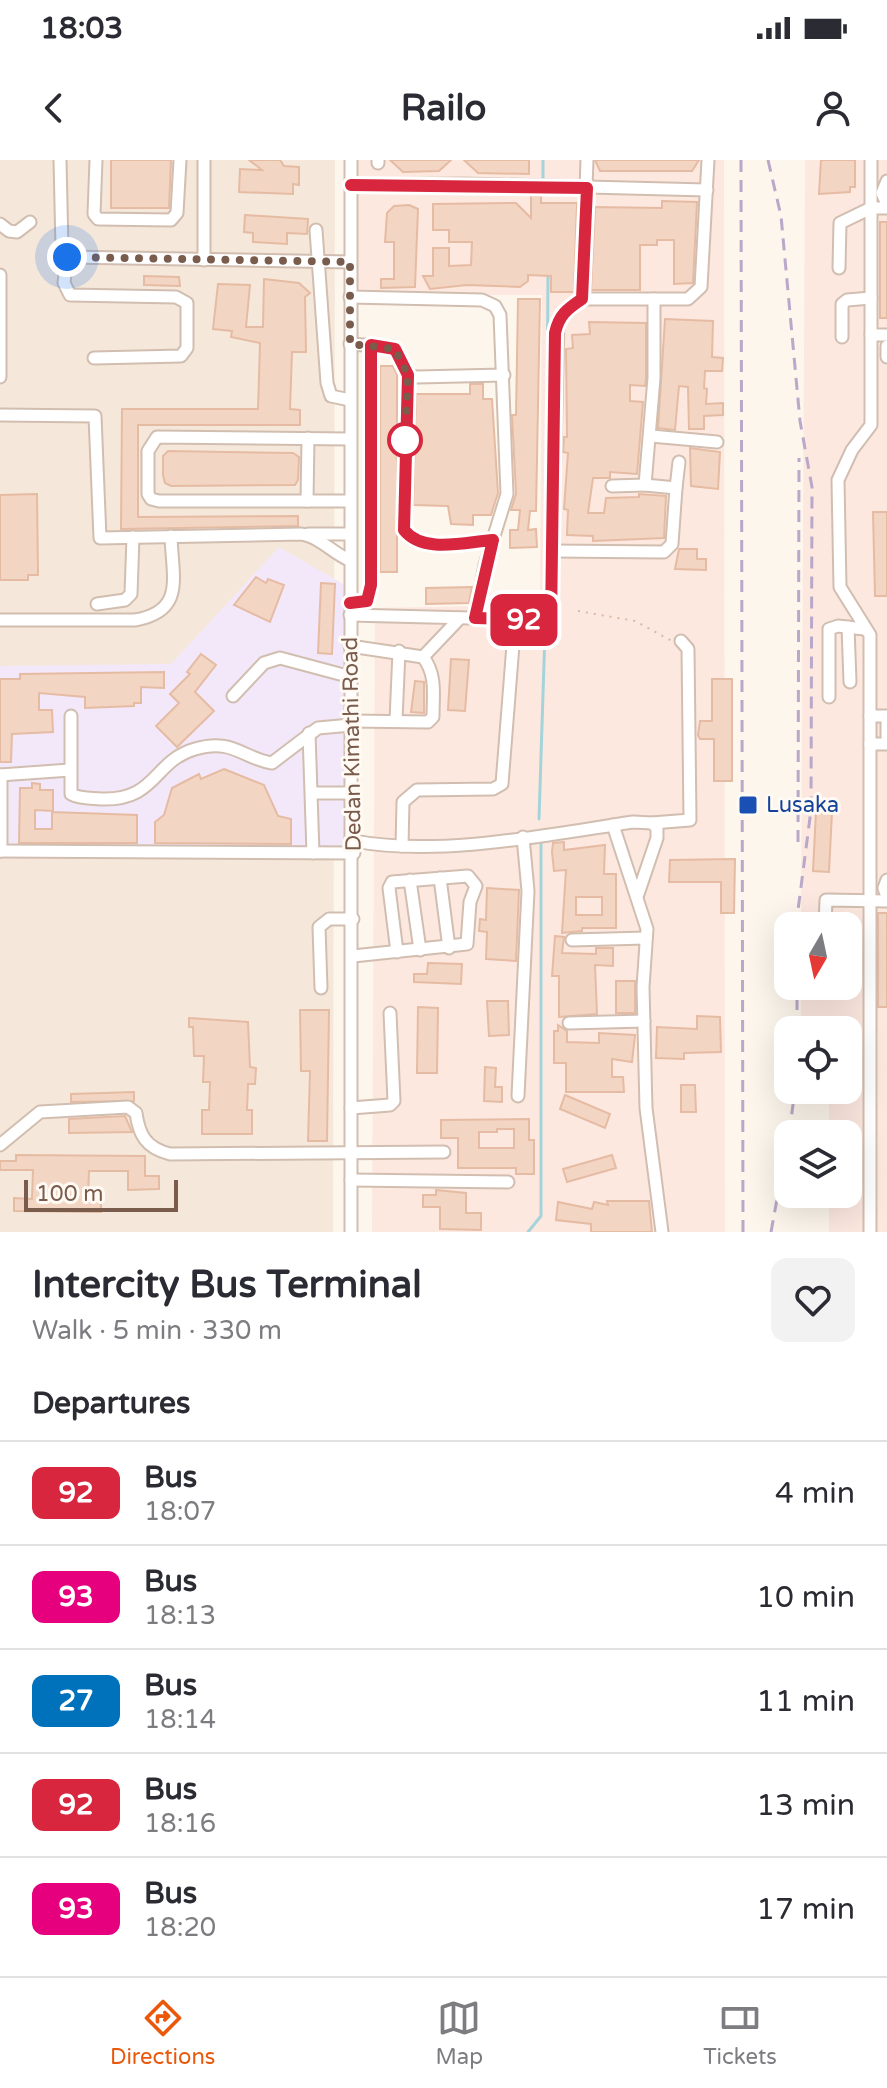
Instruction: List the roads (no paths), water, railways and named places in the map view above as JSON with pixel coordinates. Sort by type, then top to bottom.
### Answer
[{"type":"street","points":[[60,160],[62,248],[67,257],[64,283],[70,295],[176,297],[187,303],[187,348],[181,356],[94,358]]},
{"type":"street","points":[[96,160],[94,214],[98,219],[171,220],[177,213],[180,160]]},
{"type":"street","points":[[204,160],[204,260]]},
{"type":"street","name":"Dedan Kimathi Road","points":[[351,160],[349,560],[354,847],[351,1232]]},
{"type":"street","points":[[582,299],[587,160]]},
{"type":"street","points":[[350,609],[460,618],[551,620],[555,333],[558,320],[582,299],[688,299],[701,287],[708,160]]},
{"type":"street","points":[[870,1232],[870,635],[840,587],[838,480],[852,450],[871,425],[871,160]]},
{"type":"street","points":[[839,268],[840,223],[871,208],[887,206],[882,193],[887,179],[871,178]]},
{"type":"street","points":[[351,185],[707,190]]},
{"type":"street","points":[[0,224],[9,231],[17,232],[30,222]]},
{"type":"street","points":[[316,230],[328,390],[331,396],[350,400]]},
{"type":"street","points":[[67,257],[350,262]]},
{"type":"street","points":[[0,275],[0,377]]},
{"type":"street","points":[[350,297],[482,300],[495,306],[500,315],[507,494],[475,618]]},
{"type":"street","points":[[842,337],[842,304],[847,300],[871,298]]},
{"type":"street","points":[[645,485],[651,436],[654,299]]},
{"type":"street","points":[[871,335],[887,335]]},
{"type":"street","points":[[350,344],[395,349],[408,375],[404,530],[412,540],[427,544],[493,540]]},
{"type":"street","points":[[350,609],[367,601],[371,585],[371,345]]},
{"type":"street","points":[[887,346],[887,357]]},
{"type":"street","points":[[871,367],[887,367]]},
{"type":"street","points":[[408,375],[504,375]]},
{"type":"street","points":[[0,415],[95,416],[99,536],[349,534]]},
{"type":"street","points":[[651,436],[717,442]]},
{"type":"street","points":[[350,439],[157,437],[148,451],[151,499],[350,501]]},
{"type":"street","points":[[307,501],[308,438]]},
{"type":"street","points":[[350,452],[369,452]]},
{"type":"street","points":[[552,551],[664,552],[672,544],[679,462]]},
{"type":"street","points":[[612,486],[676,488]]},
{"type":"street","points":[[307,534],[331,552],[349,560]]},
{"type":"street","points":[[0,620],[135,620],[154,617],[167,609],[172,597],[171,536]]},
{"type":"street","points":[[97,604],[125,600],[131,594],[133,537]]},
{"type":"street","points":[[423,657],[460,618]]},
{"type":"street","points":[[848,627],[850,682]]},
{"type":"street","points":[[829,697],[829,629],[864,629]]},
{"type":"street","points":[[70,770],[0,775],[0,851],[313,853],[354,847],[523,837],[613,825],[690,820],[688,649],[681,641]]},
{"type":"street","points":[[402,846],[403,802],[417,790],[493,789],[502,784],[513,645]]},
{"type":"street","points":[[71,716],[71,794],[78,798],[122,799],[132,797],[173,762],[197,748],[227,746],[272,763],[309,733],[330,726],[396,720],[428,722],[433,717],[432,669],[423,657],[350,646]]},
{"type":"street","points":[[396,720],[399,651]]},
{"type":"street","points":[[233,696],[264,663],[280,658],[351,677]]},
{"type":"street","points":[[870,716],[887,716]]},
{"type":"street","points":[[887,722],[887,738]]},
{"type":"street","points":[[309,733],[313,853]]},
{"type":"street","points":[[870,744],[887,744]]},
{"type":"street","points":[[312,793],[353,793]]},
{"type":"street","points":[[638,894],[657,838],[657,828],[652,823]]},
{"type":"street","points":[[613,825],[638,894],[646,938],[646,1108],[662,1232]]},
{"type":"street","points":[[518,1096],[528,891],[523,837]]},
{"type":"street","points":[[627,864],[638,868],[648,865]]},
{"type":"street","points":[[353,956],[449,948],[467,944],[470,938],[470,902],[476,886],[468,876],[390,884],[397,952]]},
{"type":"street","points":[[826,912],[826,900],[887,899],[884,888],[887,878],[870,877]]},
{"type":"street","points":[[440,878],[449,948]]},
{"type":"street","points":[[410,880],[420,950]]},
{"type":"street","points":[[321,988],[319,927],[329,919],[353,919]]},
{"type":"street","points":[[572,940],[646,938]]},
{"type":"street","points":[[351,1108],[390,1105],[394,1101],[390,1013]]},
{"type":"street","points":[[569,1023],[644,1021]]},
{"type":"street","points":[[0,1145],[40,1112],[128,1107],[136,1113],[139,1134],[157,1150],[170,1154],[444,1152]]},
{"type":"street","points":[[351,1180],[508,1182]]},
{"type":"waterway","points":[[543,160],[543,181]]},
{"type":"waterway","points":[[546,603],[548,272]]},
{"type":"waterway","points":[[539,819],[545,632]]},
{"type":"waterway","points":[[528,1232],[541,1216],[541,842]]},
{"type":"railway","points":[[741,160],[743,1232]]},
{"type":"railway","points":[[768,160],[781,216],[800,421],[812,487],[811,810],[798,910]]},
{"type":"railway","points":[[798,842],[799,458]]},
{"type":"railway","points":[[797,1000],[797,1016]]},
{"type":"railway","points":[[791,1120],[793,1104]]},
{"type":"railway","points":[[771,1232],[775,1208]]},
{"type":"place","name":"Lusaka","points":[[748,805]]}]
